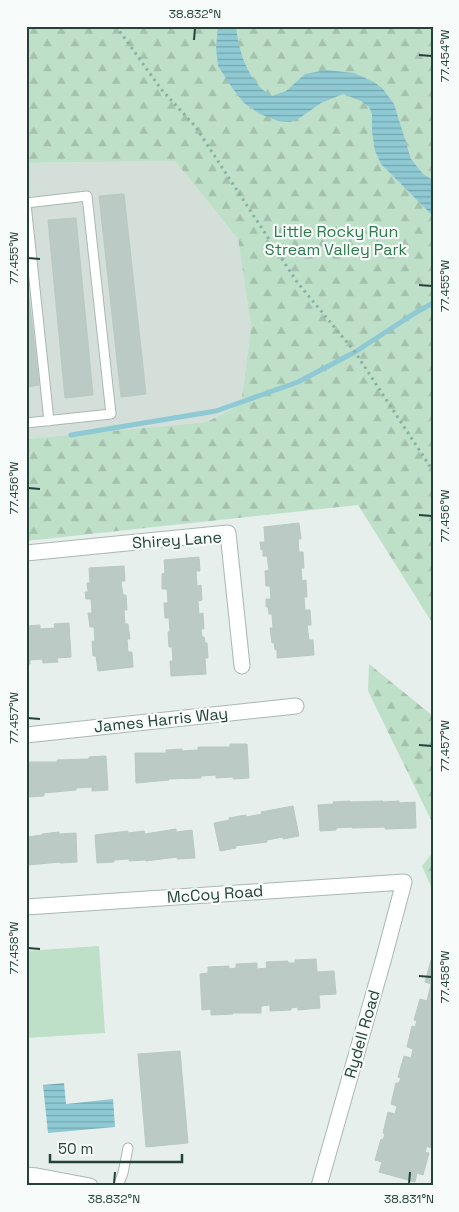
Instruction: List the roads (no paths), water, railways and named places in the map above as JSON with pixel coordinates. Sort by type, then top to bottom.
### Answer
[{"type":"street","name":"Shirey Lane","points":[[26,553],[228,533],[242,666]]},
{"type":"street","name":"James Harris Way","points":[[26,735],[296,706]]},
{"type":"street","name":"McCoy Road","points":[[26,906],[404,882]]},
{"type":"street","name":"Rydell Road","points":[[319,1186],[404,882]]},
{"type":"street","points":[[26,1175],[90,1186]]},
{"type":"lane","points":[[26,423],[49,421],[112,414],[87,196],[26,203],[49,421]]},
{"type":"lane","points":[[118,1186],[123,1174],[128,1148]]},
{"type":"water","points":[[218,26],[236,26],[240,50],[246,66],[260,87],[272,96],[286,91],[305,74],[326,70],[354,73],[374,82],[383,89],[394,104],[411,159],[423,174],[433,180],[433,216],[381,164],[375,151],[372,114],[369,107],[361,101],[343,94],[321,103],[290,122],[278,121],[260,114],[244,103],[218,66],[216,48]]},
{"type":"water","points":[[64,1083],[66,1104],[113,1099],[115,1127],[48,1133],[43,1085]]},
{"type":"waterway","points":[[71,435],[216,411],[298,382],[355,352],[433,303]]},
{"type":"park label","name":"Little Rocky Run Stream Valley Park","points":[[336,240]]}]
